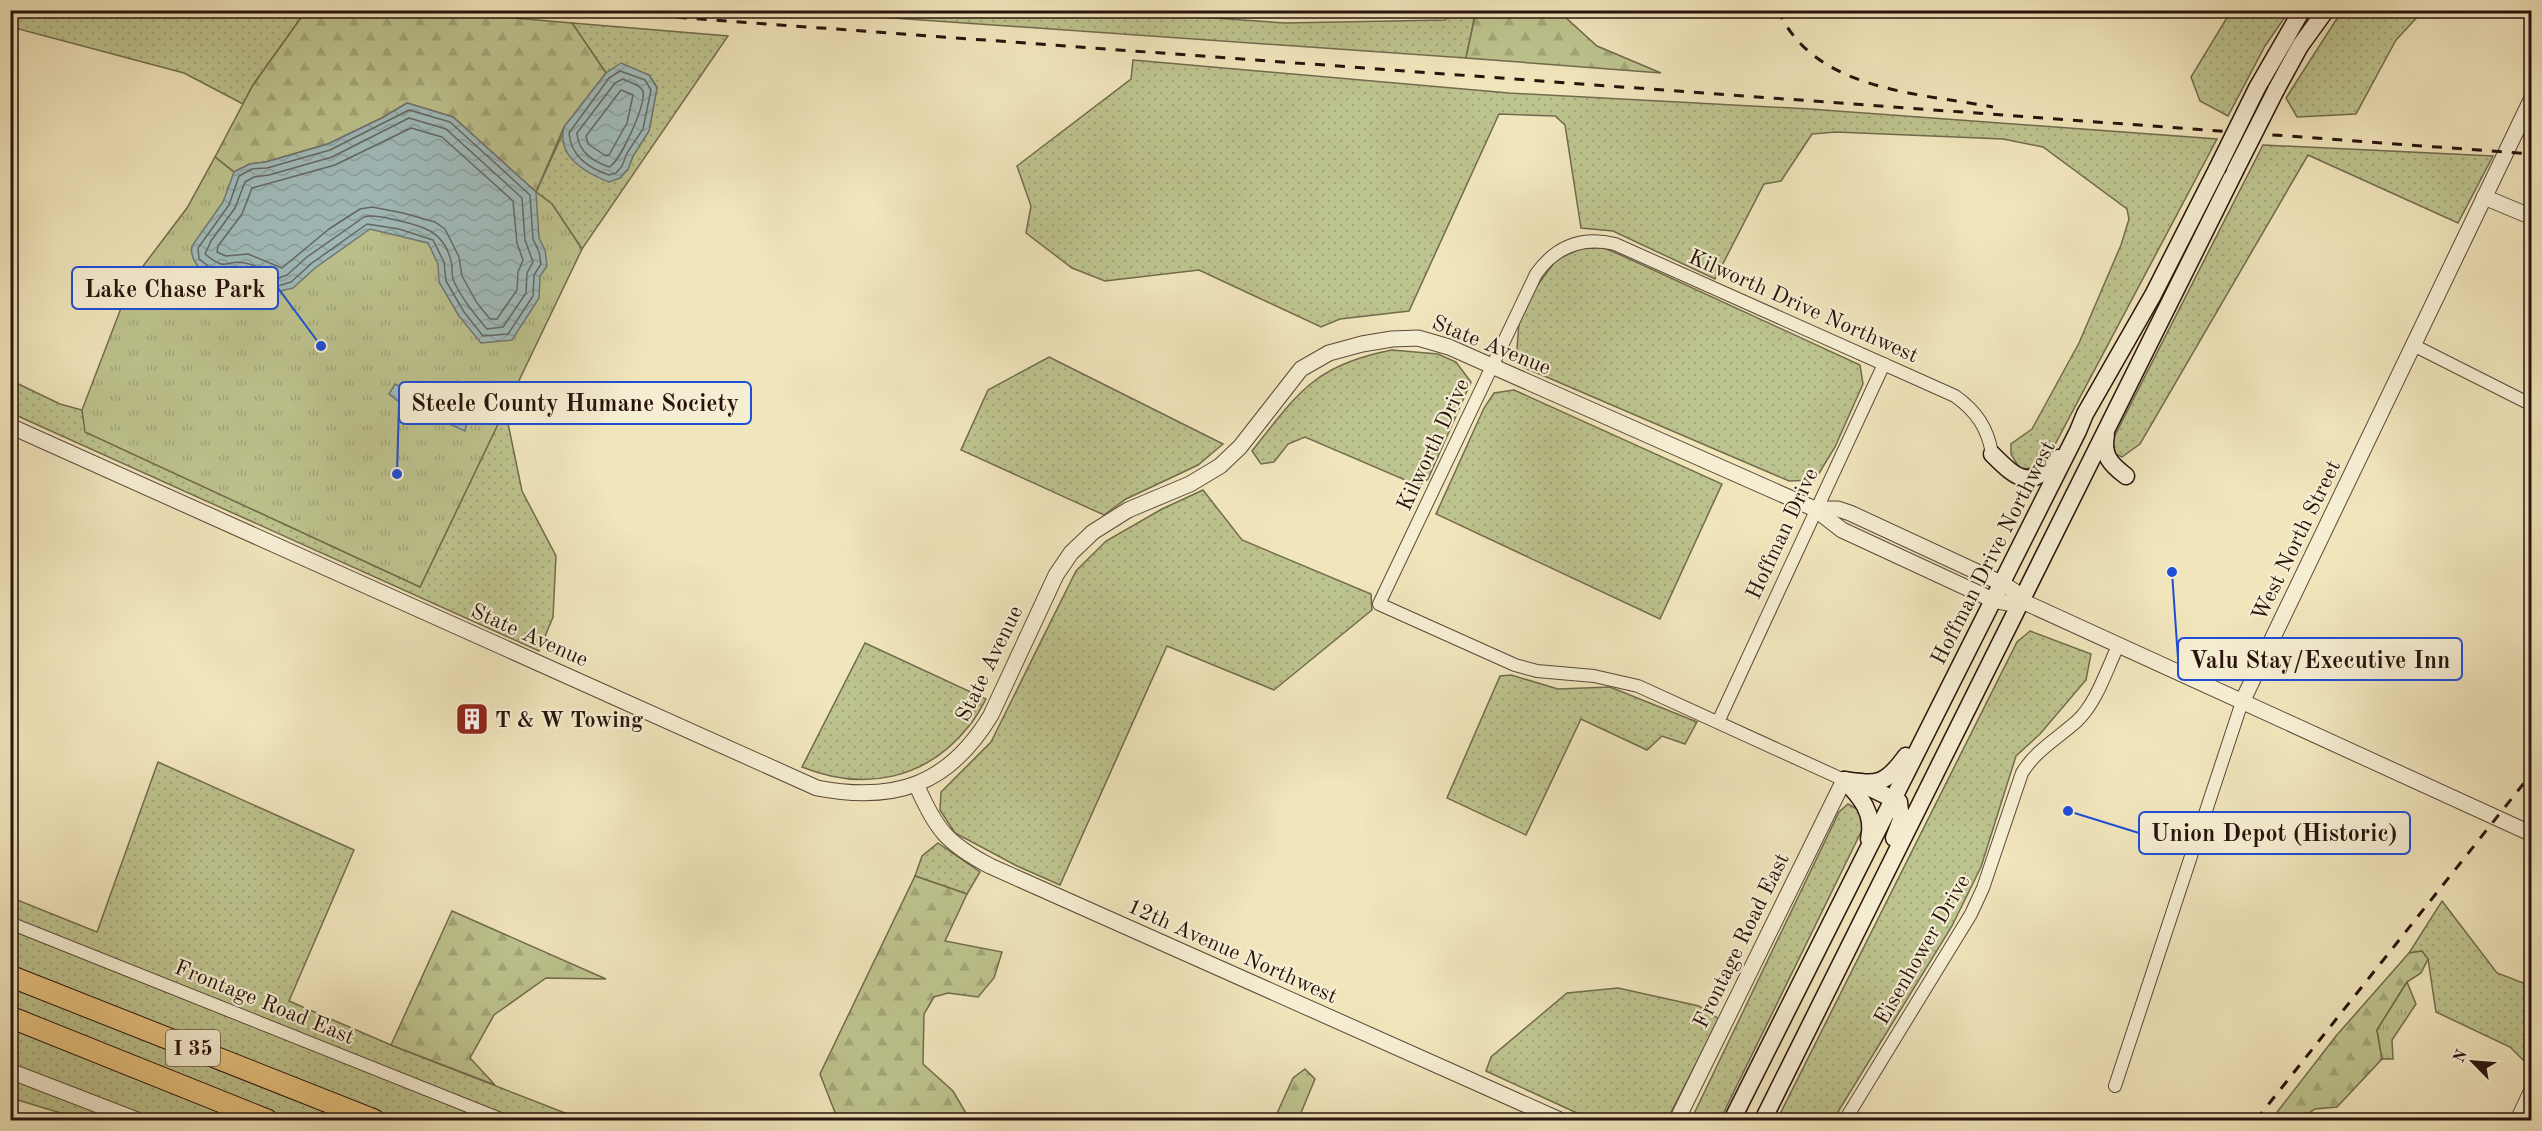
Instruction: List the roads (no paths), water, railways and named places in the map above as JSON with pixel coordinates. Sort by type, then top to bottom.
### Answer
[{"type":"highway","name":"I 35","points":[[10,976],[374,1120]]},
{"type":"highway","name":"I 35","points":[[10,1017],[267,1120]]},
{"type":"main road","name":"Hoffman Drive Northwest","points":[[1732,1120],[2079,431],[2085,414],[2153,295],[2257,88],[2286,34],[2302,10]]},
{"type":"main road","points":[[1763,1120],[2276,90],[2300,46],[2326,10]]},
{"type":"main road","points":[[1992,454],[2019,477],[2037,478],[2058,458],[2085,414]]},
{"type":"main road","points":[[2076,494],[2088,480],[2096,476],[2113,473],[2126,476],[2109,461],[2105,453],[2108,426]]},
{"type":"main road","points":[[1851,781],[1869,784],[1879,782],[1891,774],[1929,727]]},
{"type":"main road","points":[[1842,961],[1900,820],[1899,802],[1851,781]]},
{"type":"main road","points":[[1851,781],[1868,811],[1870,832],[1865,854]]},
{"type":"street","name":"West North Street","points":[[2115,1086],[2242,702],[2532,98]]},
{"type":"street","points":[[2484,197],[2532,217]]},
{"type":"street","name":"Kilworth Drive Northwest","points":[[1567,246],[1588,241],[1615,244],[1955,396],[1965,403],[1985,427],[1992,454]]},
{"type":"street","name":"Kilworth Drive","points":[[1567,246],[1552,255],[1536,274],[1379,604],[1515,665],[1560,675],[1616,679],[1638,686],[1718,722]]},
{"type":"street","name":"State Avenue","points":[[10,426],[817,788],[846,794],[876,793],[917,786],[962,756],[991,715],[1056,575],[1071,553],[1094,532],[1128,510],[1190,484],[1220,465],[1240,447],[1301,369],[1329,354],[1362,344],[1418,338],[1449,347],[1815,509]]},
{"type":"street","points":[[2413,345],[2532,405]]},
{"type":"street","name":"Hoffman Drive","points":[[1718,722],[1884,364]]},
{"type":"street","points":[[1815,509],[1838,509],[1850,513],[2001,583],[2014,591],[2022,601],[2532,834]]},
{"type":"street","points":[[1815,509],[1842,530],[1993,600],[2007,603],[2022,601]]},
{"type":"street","name":"Eisenhower Drive","points":[[1845,1120],[1971,914],[1983,888],[2022,773],[2030,760],[2078,720],[2091,702],[2118,646]]},
{"type":"street","points":[[1718,722],[1851,781]]},
{"type":"street","name":"Frontage Road East","points":[[1677,1120],[1851,781]]},
{"type":"street","name":"12th Avenue Northwest","points":[[917,786],[928,812],[944,836],[964,853],[1560,1120]]},
{"type":"street","name":"Frontage Road East","points":[[10,922],[504,1120]]},
{"type":"street","points":[[10,1071],[137,1120]]},
{"type":"street","points":[[2517,1120],[2532,1089]]},
{"type":"water","points":[[621,63],[649,75],[657,88],[649,131],[633,156],[628,169],[620,178],[609,182],[583,169],[569,155],[564,147],[564,127],[606,73]]},
{"type":"water","points":[[407,103],[453,117],[536,192],[539,238],[545,250],[547,266],[540,276],[539,298],[512,340],[481,343],[459,316],[439,282],[438,264],[428,243],[370,229],[315,268],[293,288],[276,292],[247,277],[226,279],[211,276],[196,264],[192,246],[223,202],[234,172],[250,164],[266,162],[328,144]]},
{"type":"water","points":[[395,384],[468,419],[465,431],[398,401],[389,394]]},
{"type":"railway","points":[[577,10],[2532,154]]},
{"type":"railway","points":[[1778,10],[1794,37],[1816,57],[1842,73],[1902,92],[1993,107]]},
{"type":"railway","points":[[2256,1120],[2532,773]]},
{"type":"place","name":"Lake Chase Park","points":[[321,346]]},
{"type":"place","name":"Steele County Humane Society","points":[[397,474]]},
{"type":"place","name":"Valu Stay/Executive Inn","points":[[2172,572]]},
{"type":"place","name":"T & W Towing","points":[[472,719]]},
{"type":"place","name":"Union Depot (Historic)","points":[[2068,811]]}]
